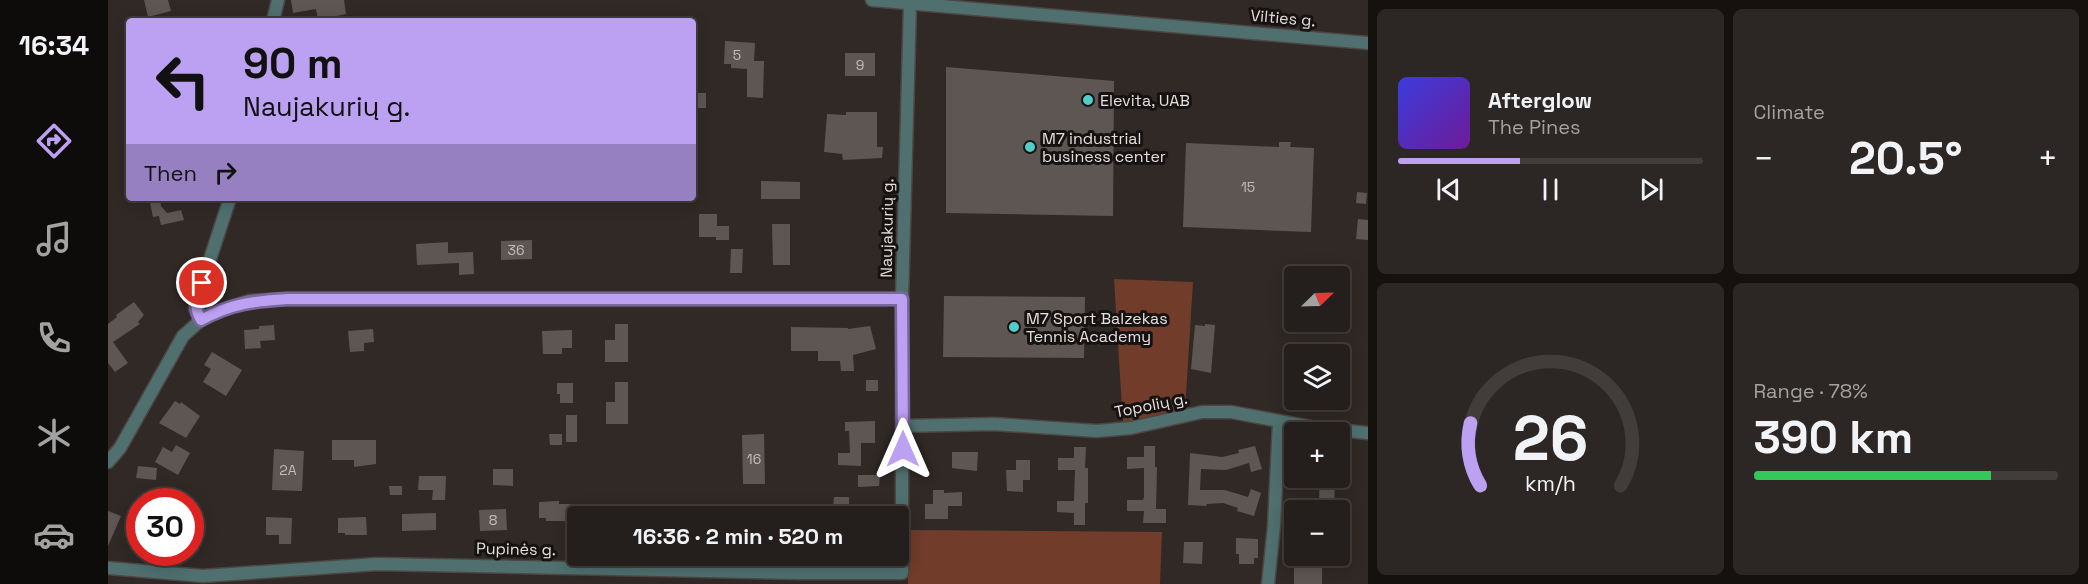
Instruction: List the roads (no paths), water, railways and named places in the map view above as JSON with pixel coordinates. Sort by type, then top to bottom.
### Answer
[{"type":"street","points":[[274,18],[278,0]]},
{"type":"street","name":"Vilties g.","points":[[872,0],[1368,43]]},
{"type":"street","name":"Naujakurių g.","points":[[108,462],[120,448],[183,336],[201,320],[216,312],[249,301],[287,299],[902,299],[910,4]]},
{"type":"street","points":[[201,320],[195,309],[196,302],[229,201]]},
{"type":"street","name":"Pupinės g.","points":[[108,568],[203,576],[378,564],[776,572],[902,578],[902,299]]},
{"type":"street","name":"Topolių g.","points":[[902,426],[994,424],[1097,431],[1131,428],[1202,412],[1231,412],[1317,428],[1368,433]]},
{"type":"street","points":[[1268,584],[1274,526],[1278,422]]},
{"type":"place","name":"Elevita, UAB","points":[[1088,100]]},
{"type":"place","name":"M7 industrial business center","points":[[1030,147]]},
{"type":"place","name":"M7 Sport Balzekas Tennis Academy","points":[[1014,327]]}]
